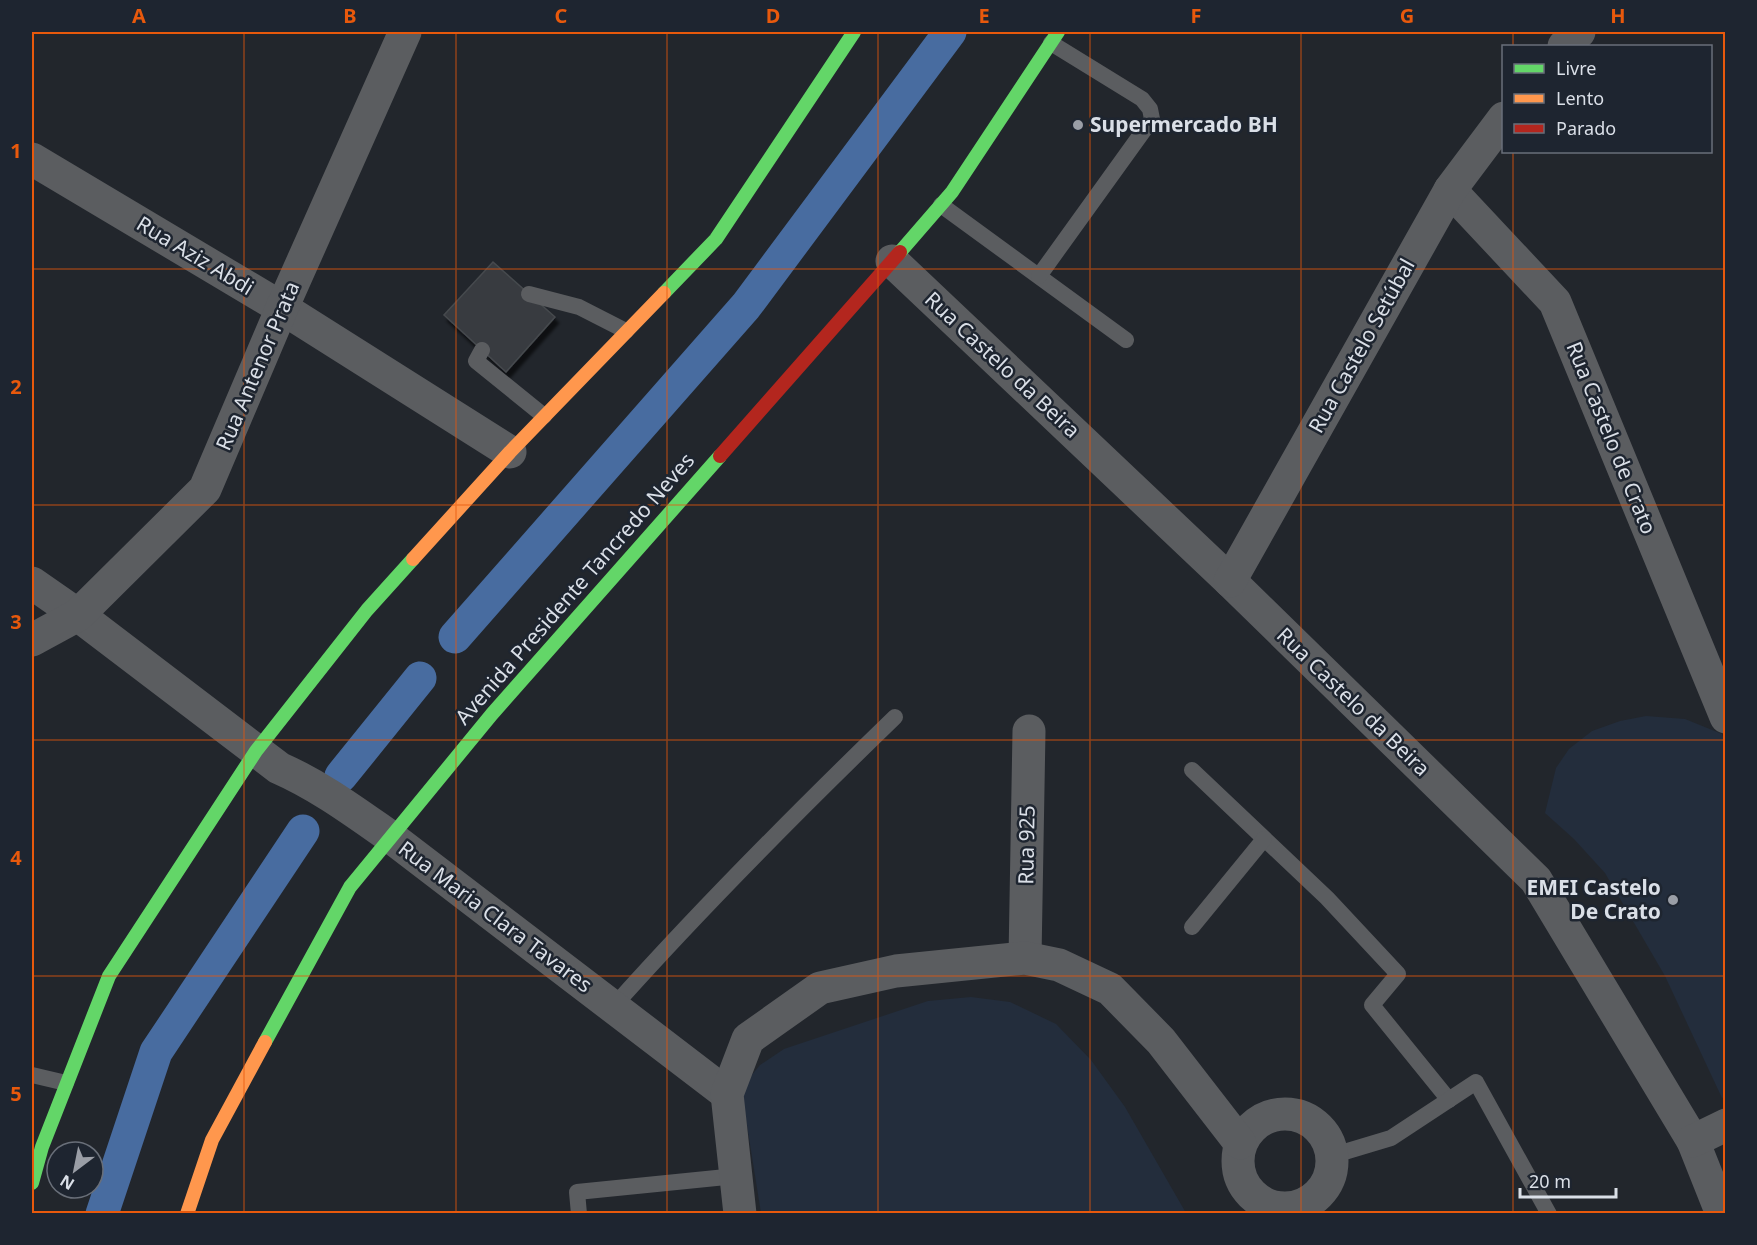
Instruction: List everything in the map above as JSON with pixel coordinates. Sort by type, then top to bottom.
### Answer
[{"type":"main road","points":[[32,1183],[42,1147],[109,976],[256,751],[367,610],[510,452],[716,239],[854,32]]},
{"type":"main road","name":"Avenida Presidente Tancredo Neves","points":[[187,1214],[212,1140],[350,887],[492,714],[952,192],[1054,37]]},
{"type":"street","name":"Rua Antenor Prata","points":[[32,640],[78,615],[205,489],[282,308],[405,32]]},
{"type":"street","points":[[1565,45],[1579,32]]},
{"type":"street","name":"Rua Castelo Setúbal","points":[[1230,580],[1450,190],[1502,119]]},
{"type":"street","name":"Rua Aziz Abdi","points":[[32,159],[282,308],[510,452]]},
{"type":"street","name":"Rua Castelo de Crato","points":[[1450,190],[1555,302],[1725,717]]},
{"type":"street","name":"Rua Castelo da Beira","points":[[892,261],[1230,580],[1536,880],[1693,1141],[1722,1214]]},
{"type":"street","name":"Rua Maria Clara Tavares","points":[[32,583],[78,615],[279,768],[295,775],[357,813],[392,838],[727,1094]]},
{"type":"street","name":"Rua 925","points":[[1025,958],[1029,731]]},
{"type":"street","points":[[740,1214],[727,1094],[748,1039],[820,988],[896,971],[1025,958],[1059,965],[1110,989],[1161,1041],[1240,1143]]},
{"type":"street","points":[[1282,1112],[1309,1119],[1328,1139],[1333,1166],[1323,1191],[1301,1206],[1273,1208],[1250,1194],[1237,1170],[1240,1143],[1256,1121],[1282,1112]]},
{"type":"street","points":[[1693,1141],[1725,1125]]},
{"type":"lane","points":[[1039,276],[1152,119],[1142,99],[1054,37]]},
{"type":"lane","points":[[941,205],[1126,340]]},
{"type":"lane","points":[[529,294],[579,307],[626,331]]},
{"type":"lane","points":[[482,350],[476,361],[544,416]]},
{"type":"lane","points":[[613,1007],[679,933],[743,867],[895,717]]},
{"type":"lane","points":[[1192,770],[1327,898],[1398,974],[1372,1005],[1449,1100]]},
{"type":"lane","points":[[1192,927],[1264,839]]},
{"type":"lane","points":[[32,1075],[66,1083]]},
{"type":"lane","points":[[1331,1156],[1391,1138],[1476,1082],[1550,1214]]},
{"type":"lane","points":[[579,1214],[577,1192],[736,1176]]},
{"type":"shaded area","name":"EMEI Castelo De Crato","points":[[1646,716],[1685,719],[1722,734],[1725,742],[1726,1096],[1722,1098],[1665,976],[1605,873],[1574,839],[1545,813],[1556,768],[1569,749],[1592,731],[1620,721]]},
{"type":"shaded area","points":[[971,997],[1010,1002],[1056,1024],[1091,1060],[1125,1107],[1186,1213],[761,1213],[741,1088],[760,1065],[784,1049],[928,1001]]},
{"type":"building","points":[[493,262],[555,317],[506,372],[444,315]]},
{"type":"waterway","points":[[455,637],[746,306],[950,32]]},
{"type":"waterway","points":[[341,776],[420,678]]},
{"type":"waterway","points":[[102,1214],[156,1052],[303,831]]},
{"type":"traffic: fast","points":[[664,293],[716,239],[854,32]]},
{"type":"traffic: fast","points":[[900,252],[952,192],[1058,32]]},
{"type":"traffic: fast","points":[[265,1042],[350,887],[492,714],[720,456]]},
{"type":"traffic: fast","points":[[32,1183],[42,1147],[109,976],[256,751],[367,610],[413,559]]},
{"type":"traffic: slow","points":[[413,559],[510,452],[664,293]]},
{"type":"traffic: slow","points":[[187,1214],[212,1140],[265,1042]]},
{"type":"traffic: jam","points":[[720,456],[900,252]]},
{"type":"place","name":"Supermercado BH","points":[[1078,125]]},
{"type":"place","name":"EMEI Castelo De Crato","points":[[1673,900]]}]
